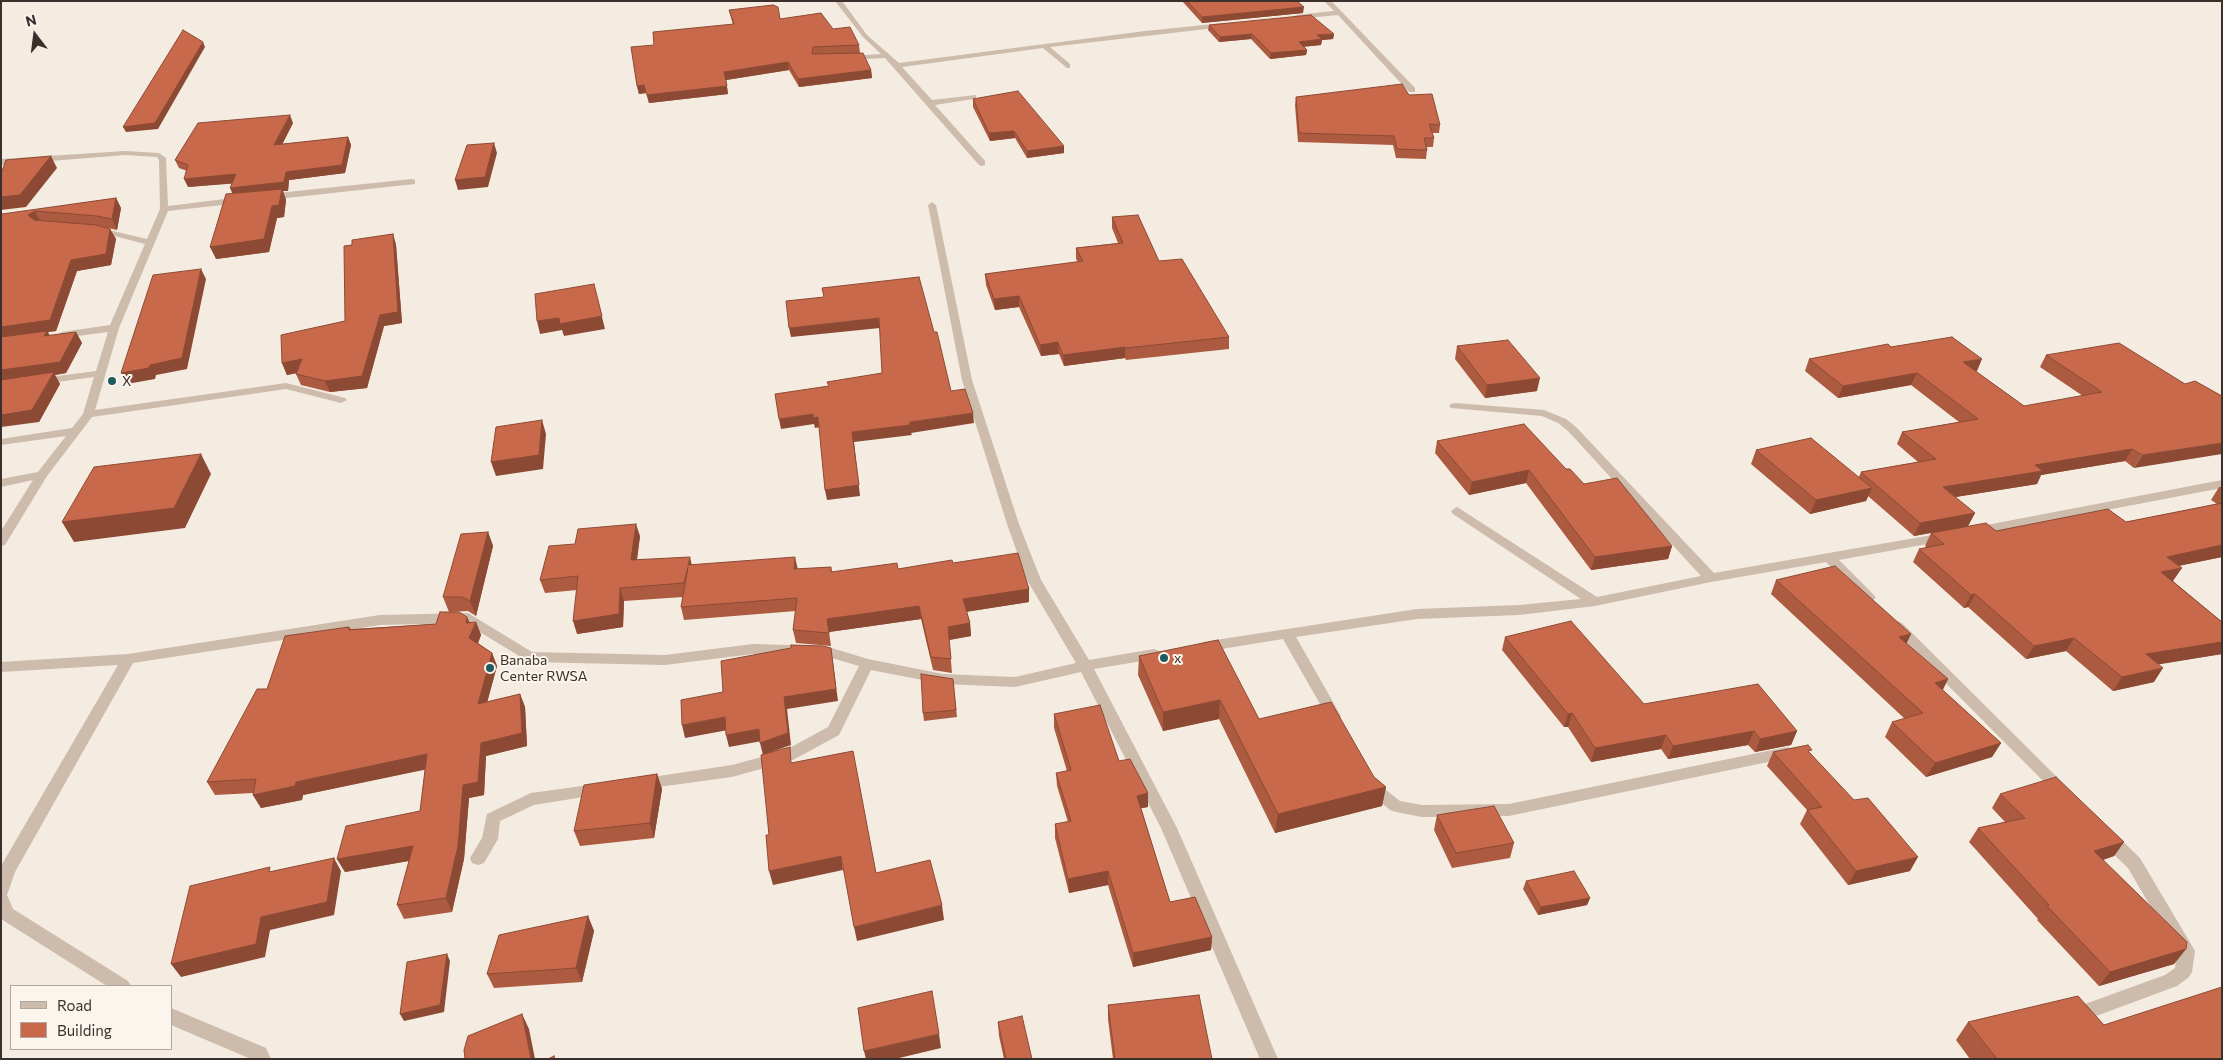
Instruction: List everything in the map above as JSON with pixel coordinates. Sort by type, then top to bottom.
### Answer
[{"type":"street","points":[[838,1],[865,36],[897,65],[982,162]]},
{"type":"street","points":[[1327,1],[1412,90]]},
{"type":"street","points":[[1291,18],[1340,13]]},
{"type":"street","points":[[897,65],[1232,24]]},
{"type":"street","points":[[1044,46],[1068,66]]},
{"type":"street","points":[[842,58],[885,56]]},
{"type":"street","points":[[930,103],[973,97]]},
{"type":"street","points":[[1,162],[125,153],[159,155],[163,160],[164,209],[114,328],[88,414],[42,476],[1,542]]},
{"type":"street","points":[[263,198],[412,182]]},
{"type":"street","points":[[164,209],[253,199]]},
{"type":"street","points":[[932,205],[967,380],[1013,524],[1034,580],[1085,666],[1169,828],[1269,1059]]},
{"type":"street","points":[[84,229],[102,231],[150,242]]},
{"type":"street","points":[[48,337],[114,328]]},
{"type":"street","points":[[29,383],[102,372]]},
{"type":"street","points":[[88,414],[286,386],[341,400]]},
{"type":"street","points":[[1455,406],[1544,413],[1562,421],[1572,429],[1711,578]]},
{"type":"street","points":[[1,442],[74,431]]},
{"type":"street","points":[[1,483],[42,476]]},
{"type":"street","points":[[1192,648],[1417,614],[1518,610],[1595,602],[1711,578],[1960,534],[2222,484]]},
{"type":"street","points":[[1457,511],[1595,602]]},
{"type":"street","points":[[1829,557],[2071,800]]},
{"type":"street","points":[[1,667],[128,659],[380,620],[468,618],[529,657],[665,660],[753,649],[825,651],[867,664],[943,679],[1015,682],[1085,666],[1164,652]]},
{"type":"street","points":[[1286,634],[1339,725]]},
{"type":"street","points":[[1,890],[7,872],[128,659]]},
{"type":"street","points":[[626,786],[732,771],[788,756],[834,731],[867,664]]},
{"type":"street","points":[[1368,775],[1377,791],[1396,806],[1422,811],[1509,810],[1804,750]]},
{"type":"street","points":[[478,858],[490,839],[493,818],[531,800],[607,788]]},
{"type":"street","points":[[2080,1014],[2171,981],[2183,972],[2186,950],[2134,863],[2099,828]]},
{"type":"street","points":[[1,900],[7,914],[120,985]]},
{"type":"street","points":[[172,1016],[260,1054],[262,1059]]},
{"type":"building","points":[[1187,1],[1297,1],[1304,7],[1202,17]]},
{"type":"building","points":[[773,5],[778,7],[780,19],[821,13],[833,29],[850,27],[859,45],[813,47],[812,54],[863,53],[871,70],[798,79],[788,62],[724,72],[727,86],[647,95],[644,85],[637,86],[631,47],[654,45],[653,32],[734,24],[729,10]]},
{"type":"building","points":[[1311,15],[1334,34],[1317,35],[1322,39],[1299,42],[1307,50],[1271,53],[1252,34],[1220,37],[1209,25]]},
{"type":"building","points":[[183,30],[203,42],[155,123],[123,127]]},
{"type":"building","points":[[1402,84],[1409,95],[1432,94],[1440,125],[1429,124],[1434,138],[1424,138],[1427,150],[1397,149],[1394,136],[1299,133],[1296,97]]},
{"type":"building","points":[[1018,91],[1064,146],[1027,151],[1014,131],[989,133],[973,99]]},
{"type":"building","points":[[290,115],[274,145],[348,137],[342,165],[286,172],[284,182],[230,188],[236,174],[184,179],[188,165],[175,160],[198,123]]},
{"type":"building","points":[[494,143],[485,177],[455,180],[467,145]]},
{"type":"building","points":[[51,156],[20,195],[1,197],[1,174],[6,160]]},
{"type":"building","points":[[282,189],[279,205],[272,206],[264,239],[210,247],[226,194]]},
{"type":"building","points":[[116,198],[112,219],[35,211],[28,215],[34,220],[96,225],[110,229],[106,254],[71,260],[50,320],[1,327],[1,215]]},
{"type":"building","points":[[1138,215],[1159,261],[1182,259],[1229,337],[1063,355],[1058,342],[1040,345],[1019,296],[994,299],[985,274],[1083,261],[1076,248],[1123,243],[1112,217]]},
{"type":"building","points":[[393,234],[398,312],[380,315],[362,376],[325,381],[296,374],[302,359],[282,363],[281,335],[345,321],[344,246],[352,245],[352,240]]},
{"type":"building","points":[[201,269],[182,358],[150,365],[149,368],[121,373],[153,275]]},
{"type":"building","points":[[919,277],[934,332],[937,332],[951,391],[965,389],[973,413],[910,422],[910,425],[852,432],[859,485],[825,490],[818,417],[813,418],[813,414],[779,419],[775,394],[829,386],[827,382],[882,373],[879,318],[789,328],[786,301],[824,297],[822,288]]},
{"type":"building","points":[[594,284],[602,316],[560,324],[559,318],[537,321],[535,294]]},
{"type":"building","points":[[47,331],[44,336],[76,332],[60,362],[1,370],[1,337]]},
{"type":"building","points":[[1952,337],[1982,359],[1963,362],[2024,406],[2102,392],[2046,355],[2119,343],[2185,384],[2195,381],[2222,396],[2222,443],[2142,455],[2132,449],[2035,465],[2043,471],[1943,487],[1975,513],[1920,523],[1861,472],[1936,459],[1902,432],[1978,419],[1917,373],[1843,386],[1809,359],[1888,344],[1891,347]]},
{"type":"building","points":[[1508,340],[1540,378],[1487,385],[1457,346]]},
{"type":"building","points":[[54,372],[32,410],[1,415],[1,380]]},
{"type":"building","points":[[542,420],[539,455],[491,462],[496,427]]},
{"type":"building","points":[[1524,424],[1566,469],[1570,469],[1584,484],[1617,478],[1672,546],[1595,557],[1529,470],[1472,482],[1437,441]]},
{"type":"building","points":[[1811,438],[1872,488],[1816,500],[1756,450]]},
{"type":"building","points":[[201,454],[174,508],[62,522],[94,467]]},
{"type":"building","points":[[2222,503],[2222,545],[2167,557],[2182,568],[2161,572],[2222,622],[2222,642],[2146,654],[2163,668],[2122,677],[2074,638],[2034,646],[1975,594],[1971,595],[1919,549],[1944,544],[1931,533],[1986,523],[1996,531],[2108,509],[2126,522]]},
{"type":"building","points":[[636,524],[631,560],[690,557],[688,565],[795,557],[794,569],[831,567],[831,572],[897,563],[898,569],[952,560],[953,563],[1018,553],[1029,589],[963,599],[970,623],[948,627],[951,659],[931,657],[919,606],[827,619],[829,633],[793,630],[797,598],[681,607],[688,567],[684,583],[620,588],[619,614],[573,621],[578,576],[540,580],[549,546],[575,544],[578,529]]},
{"type":"building","points":[[488,532],[470,601],[462,597],[443,597],[461,534]]},
{"type":"building","points":[[1835,566],[1911,634],[1899,637],[1948,679],[1935,683],[2001,743],[1935,763],[1892,722],[1923,713],[1776,580]]},
{"type":"building","points":[[440,612],[459,612],[467,617],[466,623],[476,622],[469,638],[492,653],[478,704],[520,694],[522,733],[481,743],[478,782],[463,785],[458,846],[446,898],[397,905],[413,846],[337,859],[346,826],[420,811],[427,754],[296,782],[295,786],[253,795],[256,779],[207,782],[257,689],[267,689],[285,636],[349,627],[349,630],[436,624]]},
{"type":"building","points":[[1571,621],[1644,704],[1758,684],[1797,731],[1760,739],[1754,731],[1673,746],[1666,735],[1595,748],[1572,713],[1568,714],[1505,637]]},
{"type":"building","points":[[1218,640],[1259,719],[1331,702],[1374,777],[1386,787],[1278,814],[1220,700],[1163,712],[1139,656]]},
{"type":"building","points":[[791,645],[831,648],[836,689],[784,697],[788,733],[760,743],[759,729],[726,735],[725,717],[682,725],[681,700],[723,692],[721,661],[791,648]]},
{"type":"building","points":[[921,674],[953,679],[956,710],[923,713]]},
{"type":"building","points":[[1100,705],[1119,761],[1130,759],[1148,793],[1137,796],[1170,902],[1195,897],[1212,937],[1133,953],[1108,871],[1068,879],[1055,824],[1071,821],[1056,773],[1071,770],[1054,714]]},
{"type":"building","points":[[1808,745],[1812,750],[1808,751],[1854,800],[1868,798],[1918,857],[1856,871],[1807,810],[1822,807],[1773,752]]},
{"type":"building","points":[[790,747],[791,763],[853,751],[876,873],[930,860],[942,905],[854,927],[841,856],[769,871],[766,835],[769,835],[761,755]]},
{"type":"building","points":[[657,774],[650,823],[574,831],[584,785]]},
{"type":"building","points":[[2056,777],[2124,842],[2094,851],[2187,942],[2186,949],[2110,972],[2047,906],[2049,905],[1978,828],[2025,818],[2000,794]]},
{"type":"building","points":[[1494,806],[1514,843],[1456,853],[1437,815]]},
{"type":"building","points":[[334,858],[327,902],[261,917],[256,944],[171,964],[190,886],[270,867],[269,872]]},
{"type":"building","points":[[1574,871],[1590,898],[1541,907],[1526,881]]},
{"type":"building","points":[[588,916],[576,968],[487,974],[499,935]]},
{"type":"building","points":[[447,954],[440,1005],[400,1014],[407,962]]},
{"type":"building","points":[[2222,987],[2222,1059],[1997,1059],[1968,1022],[2078,996],[2104,1025]]},
{"type":"building","points":[[932,991],[939,1034],[864,1051],[858,1008]]},
{"type":"building","points":[[1199,995],[1212,1059],[1115,1059],[1108,1005]]},
{"type":"building","points":[[522,1014],[531,1059],[465,1059],[464,1050],[468,1036]]},
{"type":"building","points":[[1022,1016],[1032,1059],[1006,1059],[998,1022]]},
{"type":"place","name":"X","points":[[112,381]]},
{"type":"place","name":"x","points":[[1164,658]]},
{"type":"place","name":"Banaba Center RWSA","points":[[490,668]]}]
